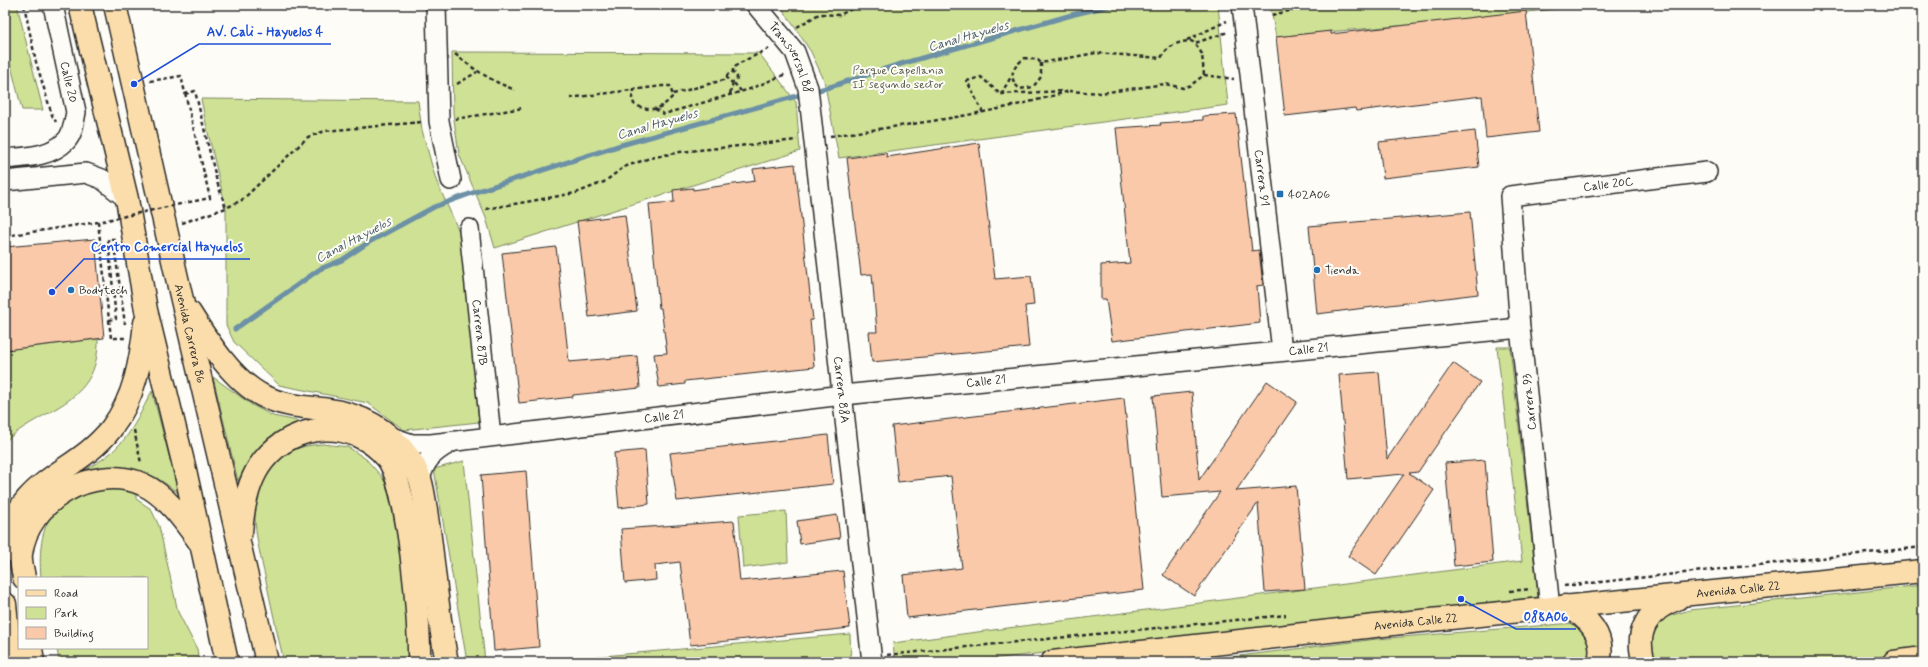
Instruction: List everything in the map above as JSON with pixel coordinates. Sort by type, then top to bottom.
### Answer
[{"type":"main road","points":[[80,5],[127,199],[146,310],[185,470],[227,662]]},
{"type":"main road","name":"Avenida Carrera 86","points":[[115,5],[182,300],[267,662]]},
{"type":"main road","points":[[182,300],[222,359],[242,379],[262,395],[283,404],[351,414],[374,424],[401,448],[420,479],[426,508],[447,662]]},
{"type":"main road","points":[[5,551],[7,536],[17,514],[34,490],[94,447],[112,428],[134,388],[140,365],[146,310]]},
{"type":"main road","points":[[240,547],[243,512],[253,478],[263,461],[277,447],[292,437],[312,430],[328,429],[341,430],[354,434],[371,444],[387,458],[398,481],[408,533],[420,641],[419,662]]},
{"type":"main road","points":[[24,577],[21,554],[32,522],[48,504],[71,487],[91,481],[112,479],[126,480],[140,484],[152,490],[169,504],[202,545]]},
{"type":"main road","name":"Avenida Calle 22","points":[[1052,662],[1411,622],[1554,601],[1695,594],[1923,571]]},
{"type":"main road","points":[[1644,662],[1641,652],[1641,639],[1645,625],[1653,613],[1664,604],[1695,594]]},
{"type":"main road","points":[[1554,601],[1578,611],[1592,625],[1599,643],[1599,662]]},
{"type":"main road","points":[[5,604],[11,662]]},
{"type":"main road","points":[[31,649],[33,662]]},
{"type":"main road","points":[[1894,662],[1923,658]]},
{"type":"street","name":"Calle 20","points":[[53,5],[76,112],[73,130],[67,141]]},
{"type":"street","points":[[436,5],[439,121],[451,180]]},
{"type":"street","name":"Transversal 88","points":[[756,5],[794,52],[808,88],[812,117]]},
{"type":"street","name":"Carrera 91","points":[[1243,16],[1282,351]]},
{"type":"street","name":"Carrera 88A","points":[[812,117],[872,659]]},
{"type":"street","points":[[5,159],[37,156],[53,150],[67,141]]},
{"type":"street","name":"Calle 20C","points":[[1510,196],[1707,172]]},
{"type":"street","points":[[5,181],[86,173],[102,179],[127,199]]},
{"type":"street","name":"Carrera 93","points":[[1510,196],[1520,328],[1554,601]]},
{"type":"street","name":"Carrera 87B","points":[[469,229],[491,436]]},
{"type":"street","name":"Calle 21","points":[[388,436],[412,444],[453,441],[843,395],[1520,328]]},
{"type":"street","name":"Calle 21","points":[[420,479],[423,466],[440,448],[453,441]]},
{"type":"path","points":[[24,5],[36,62],[52,115],[67,141]]},
{"type":"path","points":[[733,73],[734,68],[738,64],[785,39],[796,28],[819,14],[839,15],[858,6],[924,5]]},
{"type":"path","points":[[1272,15],[1313,5]]},
{"type":"path","points":[[1041,63],[1041,77],[1033,87],[1020,89],[1015,84],[1012,77],[1012,71],[1018,63],[1025,58],[1038,60],[1041,63],[1096,53],[1161,58],[1165,51],[1172,46],[1186,41],[1220,23],[1243,16]]},
{"type":"path","points":[[1195,43],[1221,34],[1243,16]]},
{"type":"path","points":[[1186,41],[1195,43],[1202,54],[1204,75]]},
{"type":"path","points":[[455,54],[477,72],[498,84],[515,90]]},
{"type":"path","points":[[655,109],[664,114],[741,91],[785,75],[800,66]]},
{"type":"path","points":[[457,84],[477,72]]},
{"type":"path","points":[[727,79],[728,74],[733,73]]},
{"type":"path","points":[[730,94],[733,82],[738,78],[737,75],[733,73]]},
{"type":"path","points":[[983,113],[967,82],[981,77],[1000,94],[1069,91],[1101,93],[1165,84],[1183,88],[1191,85],[1204,75],[1250,82]]},
{"type":"path","points":[[5,236],[98,222],[210,198],[181,76],[150,82]]},
{"type":"path","points":[[1000,94],[1012,77]]},
{"type":"path","points":[[634,90],[632,98],[634,104],[643,109],[655,109],[666,104],[673,94],[727,79],[729,82],[733,82],[741,91]]},
{"type":"path","points":[[570,98],[670,86],[673,94]]},
{"type":"path","points":[[185,94],[195,91],[217,182],[226,208]]},
{"type":"path","points":[[486,209],[576,193],[604,182],[624,167],[650,158],[680,152],[815,138],[983,113],[1025,104],[1069,91]]},
{"type":"path","points":[[180,224],[226,208],[242,200],[308,137],[326,130],[439,121],[523,108]]},
{"type":"path","points":[[110,212],[112,226]]},
{"type":"path","points":[[98,222],[111,338],[127,338]]},
{"type":"path","points":[[113,232],[127,338],[126,345]]},
{"type":"path","points":[[108,240],[116,319],[109,320]]},
{"type":"path","points":[[133,427],[141,463]]},
{"type":"path","points":[[1509,592],[1554,601],[1923,547]]},
{"type":"path","points":[[822,662],[872,659],[1291,615]]},
{"type":"green space","points":[[5,5],[17,5],[43,110],[22,110],[5,42]]},
{"type":"green space","name":"Parque Capellania II segundo sector","points":[[780,5],[1218,5],[1228,105],[839,158],[824,80],[811,52]]},
{"type":"green space","points":[[1270,5],[1599,5],[1276,37]]},
{"type":"green space","points":[[452,52],[759,53],[796,102],[800,151],[495,248],[486,218],[459,154],[453,113]]},
{"type":"green space","points":[[201,99],[418,101],[422,130],[436,180],[461,236],[479,422],[404,430],[368,403],[279,385],[234,342],[226,325],[226,208]]},
{"type":"green space","points":[[98,339],[96,361],[89,378],[79,392],[51,412],[19,430],[5,442],[5,350]]},
{"type":"green space","points":[[1497,347],[1510,347],[1538,597],[965,662],[895,662],[893,643],[1522,561]]},
{"type":"green space","points":[[213,377],[252,405],[273,416],[303,422],[281,430],[263,443],[249,460],[238,481]]},
{"type":"green space","points":[[152,391],[179,494],[156,478],[134,469],[111,468],[83,471],[106,457],[123,440],[133,427]]},
{"type":"green space","points":[[323,444],[348,447],[366,459],[382,477],[395,500],[410,642],[407,662],[284,662],[257,539],[255,502],[259,485],[267,470],[280,457],[302,447]]},
{"type":"green space","points":[[464,461],[485,662],[467,662],[434,469]]},
{"type":"green space","points":[[95,486],[136,488],[136,499],[151,509],[159,526],[178,612],[197,649],[199,662],[59,662],[57,649],[148,649],[148,577],[41,577],[40,558],[42,538],[45,528],[55,511],[74,496]]},
{"type":"green space","points":[[786,511],[788,562],[743,568],[739,515]]},
{"type":"green space","points":[[1923,585],[1923,651],[1837,662],[1649,662],[1649,630],[1662,618],[1690,610]]},
{"type":"green space","points":[[1574,623],[1592,639],[1590,662],[1190,662],[1377,639]]},
{"type":"green space","points":[[850,634],[851,662],[536,662]]},
{"type":"building","points":[[1526,11],[1539,132],[1486,138],[1482,96],[1356,111],[1355,108],[1285,116],[1276,37],[1331,31],[1331,34]]},
{"type":"building","points":[[1236,114],[1252,251],[1259,250],[1263,285],[1257,286],[1260,323],[1112,341],[1106,299],[1101,299],[1101,265],[1130,263],[1116,128],[1161,125],[1160,123],[1203,120],[1203,116]]},
{"type":"building","points":[[1475,131],[1479,167],[1383,178],[1379,142]]},
{"type":"building","points":[[979,143],[995,279],[1031,276],[1034,305],[1025,306],[1029,347],[872,362],[869,332],[877,332],[872,274],[861,275],[847,158],[886,153],[887,157]]},
{"type":"building","points":[[795,164],[813,320],[810,320],[814,367],[685,381],[685,384],[659,387],[654,354],[667,353],[661,308],[659,308],[649,204],[674,202],[673,190],[693,188],[693,190],[755,181],[753,169]]},
{"type":"building","points":[[1470,212],[1478,294],[1317,314],[1309,226]]},
{"type":"building","points":[[625,215],[637,311],[589,317],[577,221]]},
{"type":"building","points":[[95,239],[104,338],[5,350],[5,247]]},
{"type":"building","points":[[556,247],[569,362],[637,356],[640,388],[573,395],[573,397],[519,403],[502,253]]},
{"type":"building","points":[[1453,363],[1480,382],[1418,472],[1409,473],[1434,490],[1376,575],[1348,556],[1404,474],[1348,479],[1339,375],[1379,372],[1387,459]]},
{"type":"building","points":[[1267,381],[1297,402],[1236,491],[1296,486],[1305,589],[1265,592],[1258,503],[1194,596],[1163,575],[1220,492],[1162,497],[1153,396],[1192,392],[1199,480]]},
{"type":"building","points":[[1124,398],[1144,590],[907,618],[903,575],[962,568],[951,476],[898,482],[892,426]]},
{"type":"building","points":[[828,435],[833,484],[677,501],[670,453]]},
{"type":"building","points":[[645,450],[649,504],[619,508],[614,453]]},
{"type":"building","points":[[1485,460],[1493,562],[1454,566],[1445,463]]},
{"type":"building","points":[[526,471],[539,647],[494,651],[481,475]]},
{"type":"building","points":[[837,515],[840,538],[800,544],[797,521]]},
{"type":"building","points":[[734,521],[740,581],[843,571],[850,628],[690,645],[680,562],[655,565],[656,580],[625,583],[621,529]]},
{"type":"waterway","name":"Canal Hayuelos","points":[[235,329],[320,269],[342,260],[369,242],[434,207],[475,192],[621,145],[833,86],[894,66],[1075,14],[1113,5]]},
{"type":"place","name":"AV. Cali - Hayuelos 4","points":[[134,84]]},
{"type":"place","name":"402A06","points":[[1280,194]]},
{"type":"place","name":"Tienda","points":[[1317,270]]},
{"type":"place","name":"Bodytech","points":[[71,290]]},
{"type":"place","name":"Centro Comercial Hayuelos","points":[[52,292]]},
{"type":"place","name":"088A06","points":[[1461,599]]}]
